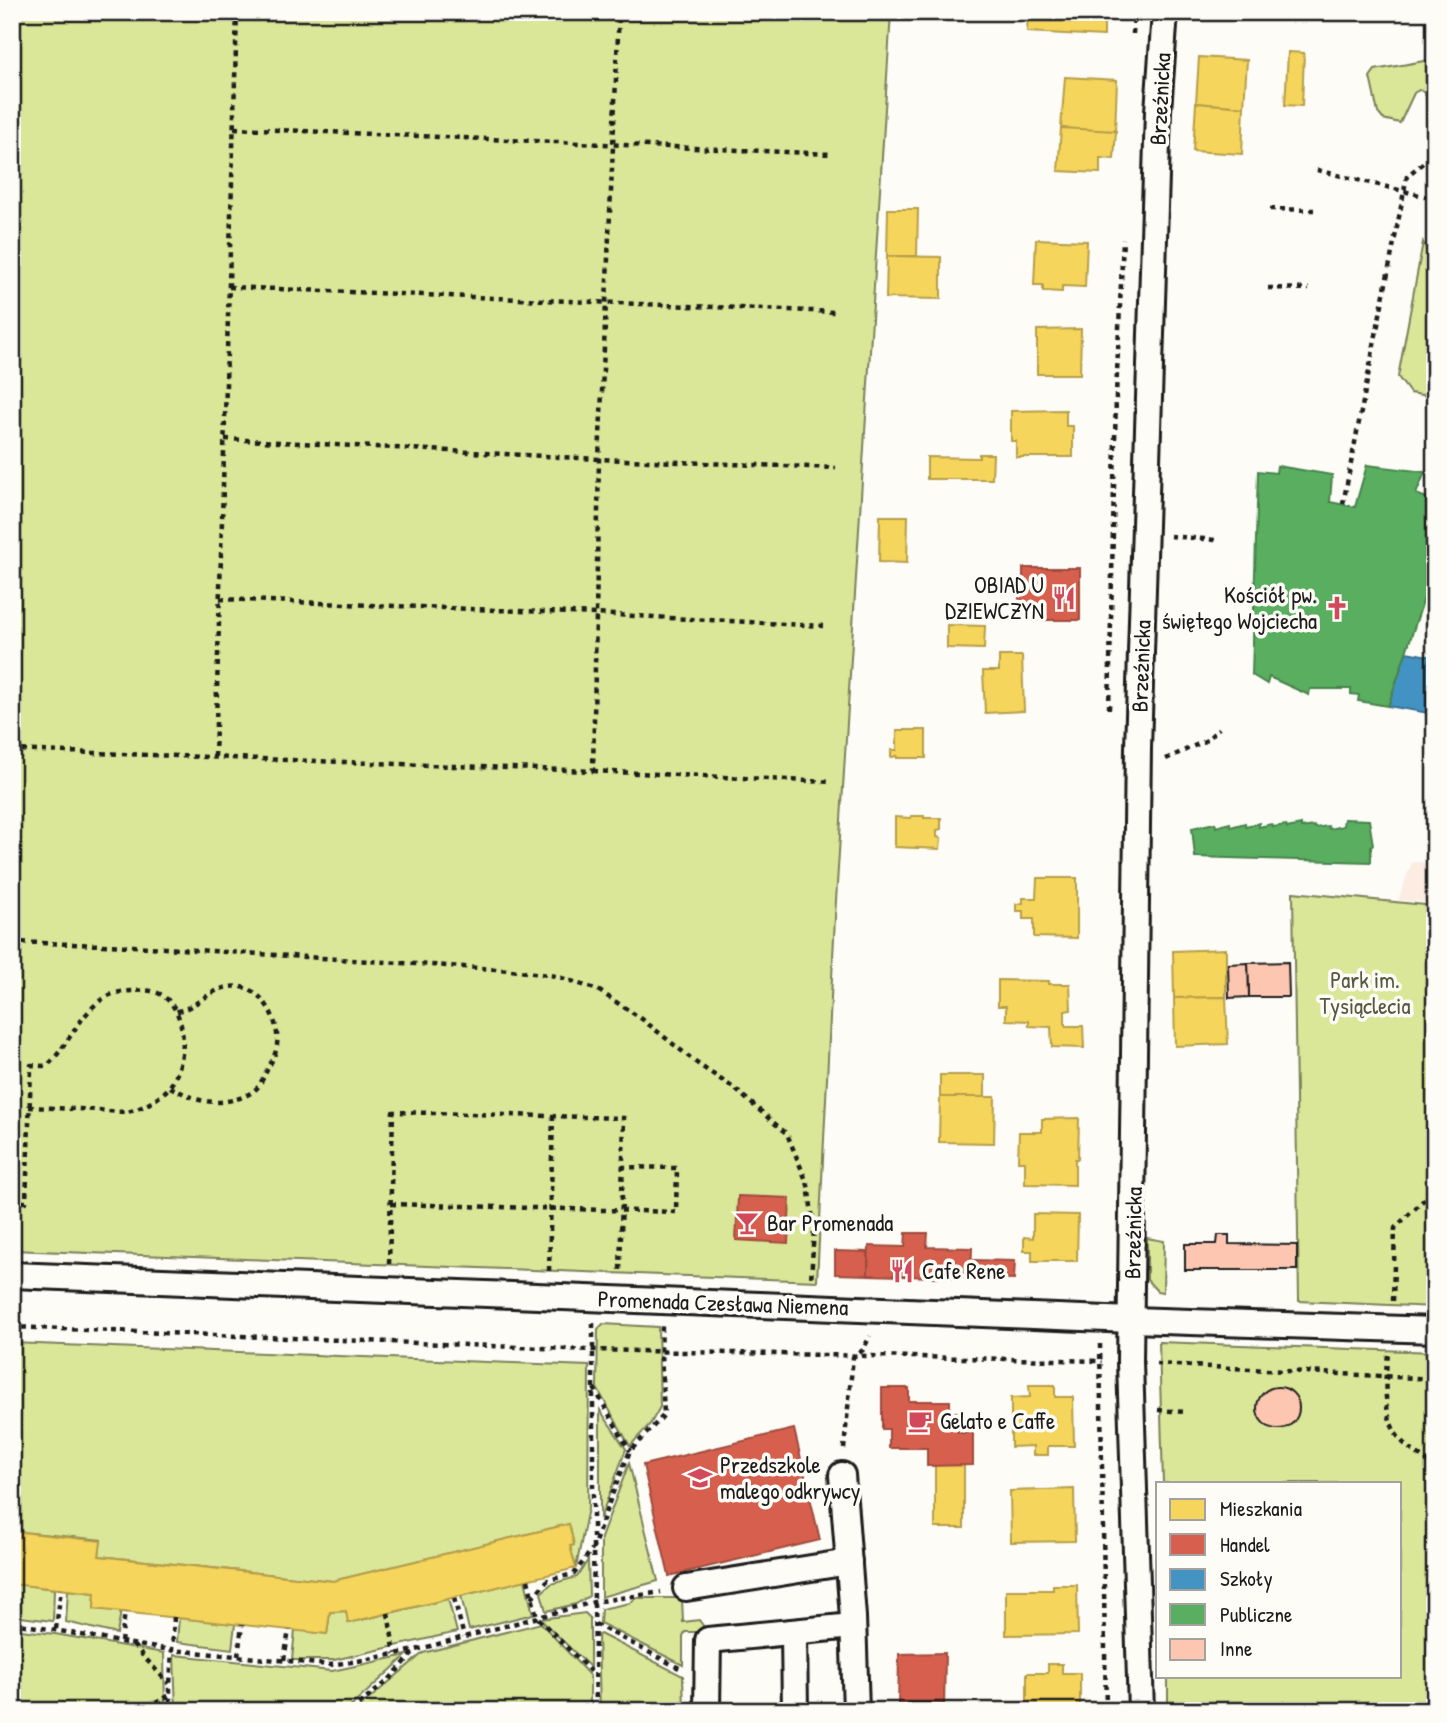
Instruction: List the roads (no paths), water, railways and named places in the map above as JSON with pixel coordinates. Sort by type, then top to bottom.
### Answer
[{"type":"street","name":"Brzeźnicka","points":[[1141,1711],[1130,1362],[1138,748],[1158,111],[1166,12]]},
{"type":"street","name":"Promenada Czesława Niemena","points":[[12,1275],[1435,1330]]},
{"type":"street","points":[[842,1475],[856,1711]]},
{"type":"street","points":[[686,1588],[849,1562]]},
{"type":"street","points":[[707,1711],[708,1640],[853,1626]]},
{"type":"street","points":[[794,1632],[795,1711]]},
{"type":"place","name":"OBIAD U DZIEWCZYN","points":[[1064,598]]},
{"type":"place","name":"Kościół pw. świętego Wojciecha","points":[[1337,608]]},
{"type":"place","name":"Bar Promenada","points":[[747,1223]]},
{"type":"place","name":"Cafe Rene","points":[[902,1271]]},
{"type":"place","name":"Gelato e Caffe","points":[[920,1421]]},
{"type":"place","name":"Przedszkole malego odkrywcy","points":[[700,1478]]},
{"type":"park label","name":"Park im. Tysiąclecia","points":[[1365,993]]}]
